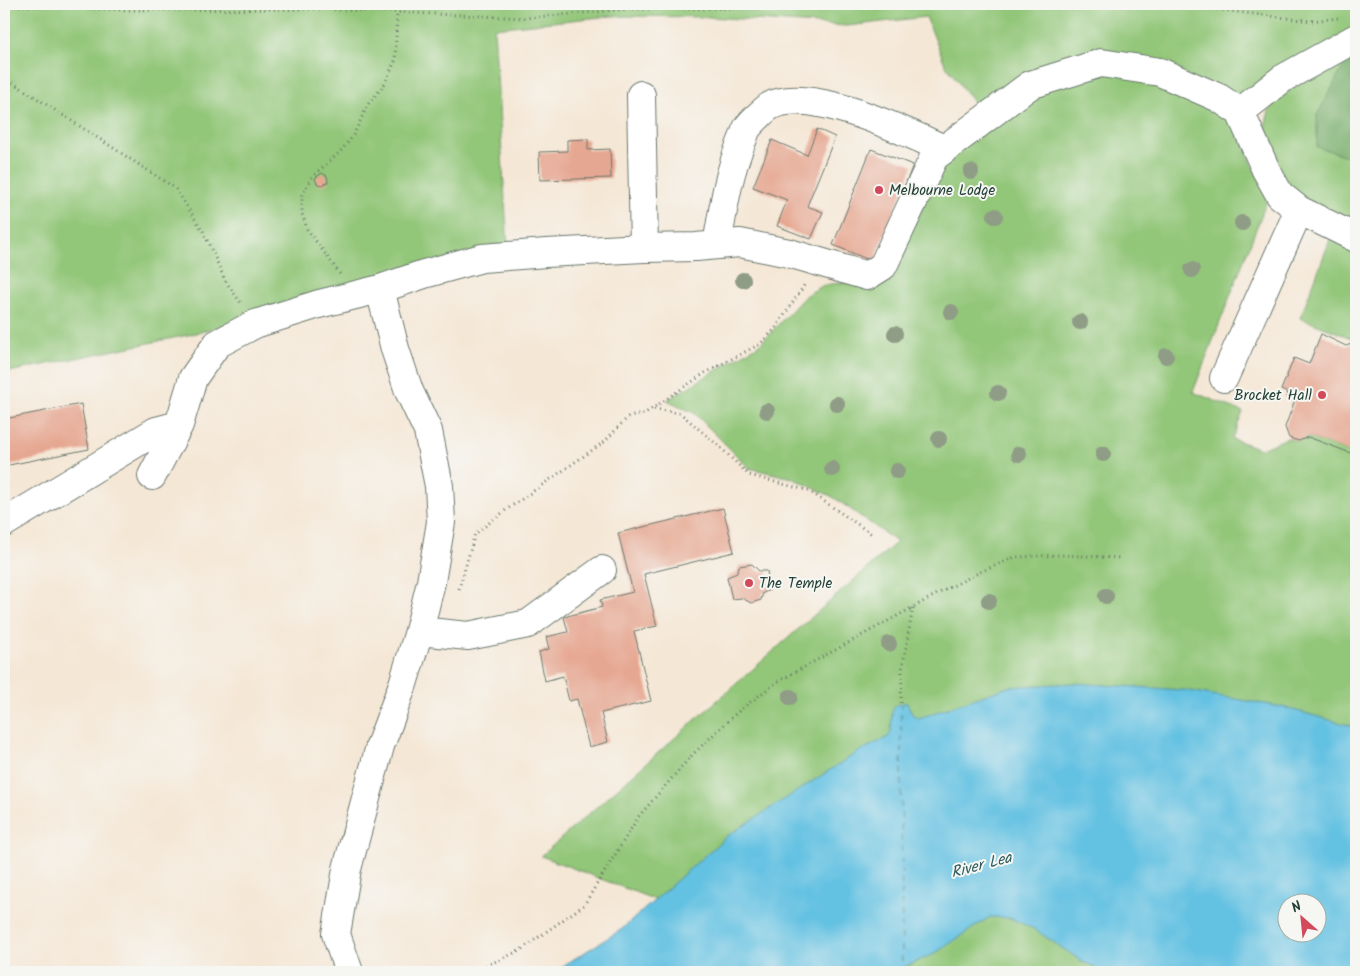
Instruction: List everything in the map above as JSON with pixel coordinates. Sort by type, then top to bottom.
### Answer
[{"type":"lane","points":[[1240,112],[1352,28]]},
{"type":"lane","points":[[152,476],[179,425],[193,378],[217,344],[255,324],[424,274],[482,258],[740,243],[789,253],[867,276],[883,266],[934,157],[1030,85],[1101,63],[1160,72],[1219,98],[1240,112],[1266,170],[1280,195],[1299,210],[1356,238]]},
{"type":"lane","points":[[641,95],[644,248]]},
{"type":"lane","points":[[717,245],[724,199],[734,159],[748,127],[770,106],[795,100],[844,108],[902,130],[944,149]]},
{"type":"lane","points":[[1224,378],[1299,210]]},
{"type":"lane","points":[[349,972],[336,934],[347,870],[380,746],[403,684],[419,631],[431,582],[441,522],[439,486],[428,431],[406,383],[395,349],[368,292]]},
{"type":"lane","points":[[4,523],[156,430],[179,425]]},
{"type":"lane","points":[[419,631],[468,636],[528,624],[602,570]]},
{"type":"path","points":[[4,5],[127,10],[321,9],[525,18],[629,9],[834,8],[968,4]]},
{"type":"path","points":[[1173,4],[1352,28]]},
{"type":"path","points":[[368,292],[307,229],[302,214],[302,195],[312,177],[340,152],[353,136],[369,103],[384,85],[395,61],[397,12]]},
{"type":"path","points":[[4,78],[175,188],[202,231],[226,282],[255,324]]},
{"type":"path","points":[[458,589],[475,534],[514,504],[604,442],[628,417],[644,414],[705,373],[760,344],[775,329],[809,278]]},
{"type":"path","points":[[653,408],[680,413],[749,475],[809,491],[873,535]]},
{"type":"path","points":[[472,972],[519,951],[584,904],[639,816],[693,754],[741,709],[777,682],[913,607],[978,573],[1015,557],[1063,555],[1122,558]]},
{"type":"path","points":[[900,703],[902,670],[913,607]]},
{"type":"green space","points":[[4,4],[1356,4],[1356,230],[1297,199],[1281,177],[1263,134],[1269,111],[1277,96],[1235,126],[1268,198],[1193,392],[1243,412],[1232,439],[1261,449],[1287,438],[1299,441],[1308,437],[1356,455],[1356,972],[843,972],[541,856],[897,542],[833,497],[792,478],[749,468],[694,413],[667,400],[760,344],[806,295],[824,285],[887,276],[950,154],[989,124],[945,64],[926,17],[847,26],[709,17],[611,16],[494,28],[508,248],[188,335],[4,373]]},
{"type":"green space","points":[[1353,49],[1356,49],[1356,159],[1317,147],[1317,115]]},
{"type":"green space","points":[[1331,237],[1356,249],[1356,340],[1300,318]]},
{"type":"water","name":"River Lea","points":[[1073,683],[1184,690],[1282,707],[1356,727],[1356,972],[1103,972],[1080,960],[1034,929],[1010,918],[990,917],[934,954],[893,972],[553,972],[622,929],[727,836],[858,752],[888,737],[891,732],[892,712],[895,706],[907,703],[913,715],[919,718],[1008,687]]},
{"type":"building","points":[[817,129],[835,137],[807,206],[823,212],[811,239],[777,226],[787,200],[753,187],[772,140],[807,155]]},
{"type":"building","points":[[588,139],[588,150],[610,149],[611,178],[540,180],[539,152],[567,151],[567,140]]},
{"type":"building","name":"Melbourne Lodge","points":[[871,149],[913,165],[874,262],[833,245]]},
{"type":"building","points":[[322,173],[327,176],[328,182],[323,185],[317,184],[315,178]]},
{"type":"building","name":"Brocket Hall","points":[[1321,334],[1346,346],[1356,342],[1356,455],[1308,437],[1299,441],[1289,438],[1285,427],[1295,400],[1286,397],[1288,393],[1281,390],[1294,358],[1309,364]]},
{"type":"building","points":[[81,404],[89,449],[4,466],[4,419]]},
{"type":"building","points":[[723,508],[734,552],[644,574],[657,626],[634,631],[651,701],[601,713],[608,742],[589,747],[577,699],[569,701],[563,676],[545,681],[539,652],[549,649],[546,637],[568,632],[564,617],[602,607],[600,600],[633,592],[618,533]]},
{"type":"building","name":"The Temple","points":[[752,564],[759,571],[767,571],[770,590],[763,593],[761,600],[751,603],[742,598],[732,599],[727,577],[737,573],[739,566]]},
{"type":"ferry route","points":[[901,703],[902,968]]},
{"type":"place","name":"Melbourne Lodge","points":[[879,190]]},
{"type":"place","name":"Brocket Hall","points":[[1322,395]]},
{"type":"place","name":"The Temple","points":[[749,583]]}]
